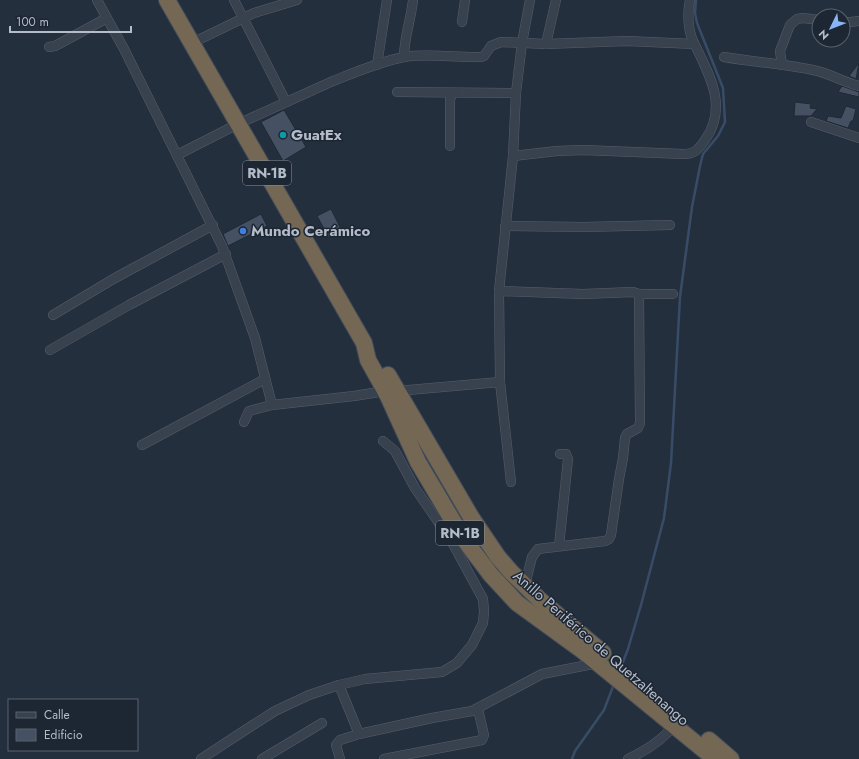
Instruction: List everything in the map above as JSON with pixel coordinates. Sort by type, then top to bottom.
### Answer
[{"type":"highway","name":"Anillo Periférico de Quetzaltenango","points":[[168,0],[366,346],[368,360],[391,391],[434,455],[498,557],[541,601],[674,725],[715,759]]},
{"type":"highway","name":"Anillo Periférico de Quetzaltenango","points":[[391,391],[407,439],[426,477],[460,533],[491,575],[517,603],[598,663],[618,672],[731,759]]},
{"type":"street","points":[[97,0],[213,225],[226,254],[255,338],[272,404]]},
{"type":"street","points":[[234,0],[286,102]]},
{"type":"street","points":[[192,43],[243,18],[268,8],[297,0]]},
{"type":"street","points":[[377,65],[387,0]]},
{"type":"street","points":[[404,57],[404,39],[410,20],[413,0]]},
{"type":"street","points":[[462,22],[465,0]]},
{"type":"street","points":[[511,482],[500,382],[499,291],[513,156],[516,93],[522,43],[530,0]]},
{"type":"street","points":[[546,44],[556,0]]},
{"type":"street","points":[[513,156],[556,151],[583,150],[683,154],[694,153],[699,149],[710,131],[715,119],[716,111],[710,77],[694,44],[688,18],[690,0]]},
{"type":"street","points":[[49,46],[55,46],[107,18]]},
{"type":"street","points":[[782,65],[780,52],[790,25],[797,19],[811,19]]},
{"type":"street","points":[[176,155],[238,124],[346,75],[404,57],[480,57],[484,56],[490,46],[497,43],[518,42],[546,44],[627,41],[694,44]]},
{"type":"street","points":[[724,57],[823,72],[845,82],[859,86]]},
{"type":"street","points":[[398,92],[516,93]]},
{"type":"street","points":[[450,146],[450,99],[453,93]]},
{"type":"street","points":[[811,122],[859,138]]},
{"type":"street","points":[[53,315],[115,278],[213,225]]},
{"type":"street","points":[[505,226],[583,228],[632,225],[670,225]]},
{"type":"street","points":[[50,350],[129,305],[226,254]]},
{"type":"street","points":[[499,291],[583,294],[633,292],[639,294],[673,294]]},
{"type":"street","points":[[525,585],[532,557],[536,550],[605,541],[609,539],[611,535],[625,438],[627,434],[638,428],[640,424],[639,294]]},
{"type":"street","points":[[142,445],[265,379]]},
{"type":"street","points":[[244,422],[249,411],[272,404],[391,391],[500,382]]},
{"type":"street","points":[[395,451],[407,439]]},
{"type":"street","points":[[200,759],[275,711],[309,695],[339,685],[365,679],[442,672],[453,666],[472,645],[483,623],[483,599],[452,542],[415,488],[395,451],[383,440]]},
{"type":"street","points":[[559,546],[568,459],[566,454],[560,454]]},
{"type":"street","points":[[340,759],[336,747],[338,741],[359,734],[432,718],[467,713],[478,709],[542,674],[598,663]]},
{"type":"street","points":[[339,685],[359,734]]},
{"type":"street","points":[[384,759],[482,740],[484,735],[478,709]]},
{"type":"street","points":[[262,759],[322,723]]},
{"type":"street","points":[[628,759],[646,749],[669,731],[674,725]]},
{"type":"building","points":[[859,63],[856,79],[849,76]]},
{"type":"building","points":[[842,86],[859,92],[859,97],[838,92]]},
{"type":"building","points":[[795,102],[811,104],[810,108],[817,109],[811,116],[794,116]]},
{"type":"building","points":[[846,106],[856,109],[853,121],[851,121],[848,128],[826,121],[828,116],[841,118]]},
{"type":"building","name":"GuatEx","points":[[284,110],[306,147],[283,161],[261,122]]},
{"type":"building","points":[[331,209],[342,231],[329,238],[317,216]]},
{"type":"building","name":"Mundo Cerámico","points":[[261,214],[267,226],[228,246],[223,234]]},
{"type":"waterway","points":[[619,672],[628,649],[641,605],[664,518],[671,463],[680,297],[692,207],[703,154],[718,136],[725,122],[723,88],[697,23],[695,13],[696,0]]},
{"type":"waterway","points":[[572,759],[575,751],[604,710],[614,684]]},
{"type":"place","name":"GuatEx","points":[[283,135]]},
{"type":"place","name":"Mundo Cerámico","points":[[243,231]]}]
